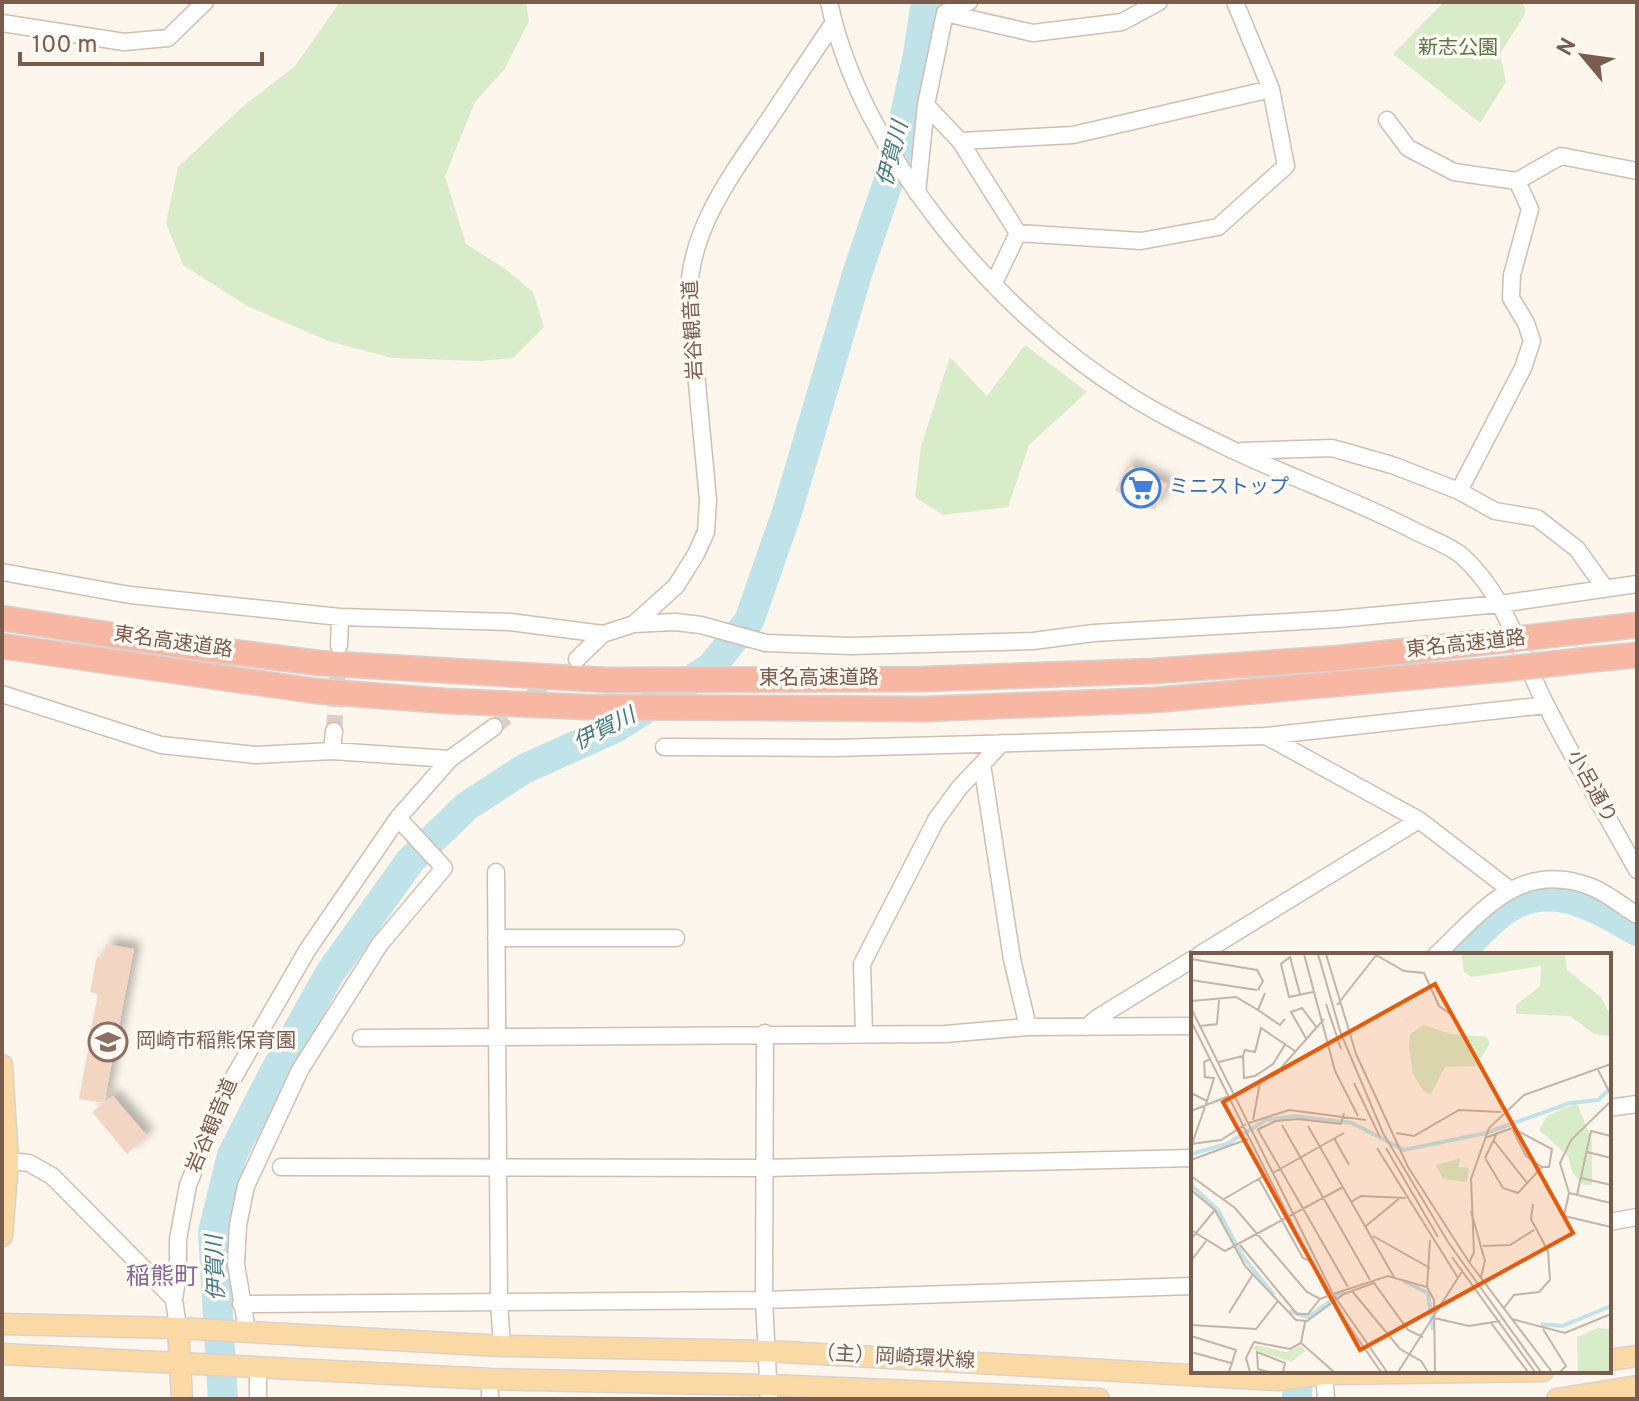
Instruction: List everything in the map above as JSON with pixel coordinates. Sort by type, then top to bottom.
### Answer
[{"type":"highway","name":"東名高速道路","points":[[2,618],[319,663],[607,680],[923,679],[1153,671],[1339,658],[1637,625]]},
{"type":"highway","name":"東名高速道路","points":[[2,646],[315,691],[446,701],[587,707],[925,709],[1155,700],[1637,655]]},
{"type":"main road","points":[[2,1065],[8,1161],[2,1236]]},
{"type":"main road","points":[[2,1324],[178,1328],[182,1399]]},
{"type":"main road","name":"（主）岡崎環状線","points":[[178,1328],[502,1346],[767,1351],[1191,1372]]},
{"type":"main road","points":[[2,1354],[179,1363]]},
{"type":"main road","points":[[1611,1360],[1637,1356]]},
{"type":"main road","name":"（主）岡崎環状線","points":[[179,1363],[490,1389],[1099,1399]]},
{"type":"main road","name":"（主）岡崎環状線","points":[[1218,1373],[1279,1376],[1324,1373]]},
{"type":"main road","points":[[1557,1399],[1637,1386]]},
{"type":"street","points":[[2,23],[124,42],[168,38],[205,2]]},
{"type":"street","points":[[829,2],[833,24]]},
{"type":"street","points":[[945,13],[969,2]]},
{"type":"street","points":[[945,13],[1033,33],[1122,22],[1159,2]]},
{"type":"street","points":[[1018,233],[1141,241],[1218,227],[1286,166],[1271,89],[1235,2]]},
{"type":"street","points":[[914,187],[926,105],[945,13]]},
{"type":"street","name":"小呂通り","points":[[833,24],[877,128],[914,187],[940,224],[1038,327],[1127,395],[1237,451],[1383,515],[1460,554],[1493,590],[1546,705],[1637,870]]},
{"type":"street","name":"岩谷観音道","points":[[634,624],[676,586],[706,532],[708,500],[688,278],[702,230],[736,168],[833,24]]},
{"type":"street","points":[[960,141],[1073,135],[1271,89]]},
{"type":"street","points":[[926,105],[960,141],[1018,233]]},
{"type":"street","points":[[1387,120],[1408,148],[1454,172],[1517,181],[1561,156],[1637,171]]},
{"type":"street","points":[[1459,491],[1523,368],[1532,341],[1526,323],[1511,298],[1512,275],[1530,209],[1517,181]]},
{"type":"street","points":[[994,283],[1018,233]]},
{"type":"street","points":[[1237,451],[1332,448],[1392,465],[1459,491],[1495,511],[1537,518],[1577,549],[1605,588]]},
{"type":"street","points":[[2,572],[130,595],[340,617],[510,622],[603,634],[634,624],[675,622],[701,625],[766,643],[851,646],[1033,641],[1094,633],[1338,619],[1500,604],[1637,584]]},
{"type":"street","points":[[339,646],[340,617]]},
{"type":"street","points":[[577,659],[603,634]]},
{"type":"street","points":[[2,694],[161,745],[256,755],[332,751],[450,759]]},
{"type":"street","points":[[664,747],[835,748],[1266,736],[1546,705]]},
{"type":"street","name":"岩谷観音道","points":[[178,1328],[174,1299],[178,1239],[188,1185],[228,1087],[308,949],[398,818],[450,759],[494,727]]},
{"type":"street","points":[[332,751],[334,731]]},
{"type":"street","points":[[1266,736],[1419,820],[1509,889]]},
{"type":"street","points":[[864,1033],[862,964],[936,820],[960,787],[1002,743]]},
{"type":"street","points":[[982,764],[1012,959],[1028,1027]]},
{"type":"street","points":[[247,1331],[236,1264],[238,1225],[246,1186],[300,1070],[380,944],[444,868],[398,818]]},
{"type":"street","points":[[1202,953],[1419,820]]},
{"type":"street","points":[[496,872],[499,1303],[502,1346]]},
{"type":"street","points":[[1438,953],[1509,889],[1533,881],[1566,879],[1592,887],[1637,915]]},
{"type":"street","points":[[496,938],[676,938]]},
{"type":"street","points":[[1087,1027],[1191,960]]},
{"type":"street","points":[[361,1038],[945,1034],[1028,1027],[1191,1026]]},
{"type":"street","points":[[765,1033],[764,1300],[769,1392]]},
{"type":"street","points":[[1611,1108],[1637,1104]]},
{"type":"street","points":[[281,1167],[766,1168],[1191,1158]]},
{"type":"street","points":[[8,1161],[29,1163],[52,1176],[174,1299]]},
{"type":"street","points":[[1611,1222],[1637,1217]]},
{"type":"street","points":[[241,1304],[764,1300],[1191,1286]]},
{"type":"street","points":[[258,1368],[258,1399]]},
{"type":"street","points":[[1324,1373],[1326,1399]]},
{"type":"green space","points":[[340,2],[526,2],[529,21],[504,70],[475,102],[445,176],[466,244],[504,268],[533,292],[544,327],[513,358],[479,361],[392,358],[328,341],[247,306],[183,265],[166,223],[178,167],[241,108],[295,66]]},
{"type":"green space","name":"新志公園","points":[[1444,2],[1519,2],[1525,6],[1525,14],[1500,54],[1506,82],[1480,123],[1393,54]]},
{"type":"green space","points":[[1025,345],[1087,392],[1029,445],[1008,507],[943,515],[915,497],[921,446],[950,357],[987,396]]},
{"type":"building","name":"ミニストップ","points":[[1127,465],[1167,484],[1155,510],[1115,491]]},
{"type":"building","points":[[106,944],[134,949],[104,1103],[79,1099],[89,1046],[107,1049],[109,1038],[90,1034],[98,994],[90,992],[97,957],[103,958]]},
{"type":"building","points":[[113,1096],[147,1136],[127,1154],[92,1112]]},
{"type":"waterway","name":"伊賀川","points":[[223,1399],[213,1232],[232,1155],[330,973],[410,861],[467,806],[524,769],[615,728],[710,668],[749,621],[787,512],[857,274],[895,162],[926,2]]},
{"type":"waterway","points":[[1459,953],[1508,908],[1542,897],[1575,901],[1637,931]]},
{"type":"waterway","points":[[1297,1399],[1298,1373]]},
{"type":"tunnel","points":[[334,731],[339,656]]},
{"type":"tunnel","points":[[494,727],[558,675]]},
{"type":"place","name":"ミニストップ","points":[[1141,488]]},
{"type":"place","name":"岡崎市稲熊保育園","points":[[108,1042]]},
{"type":"district","name":"稲熊町","points":[[162,1278]]}]
